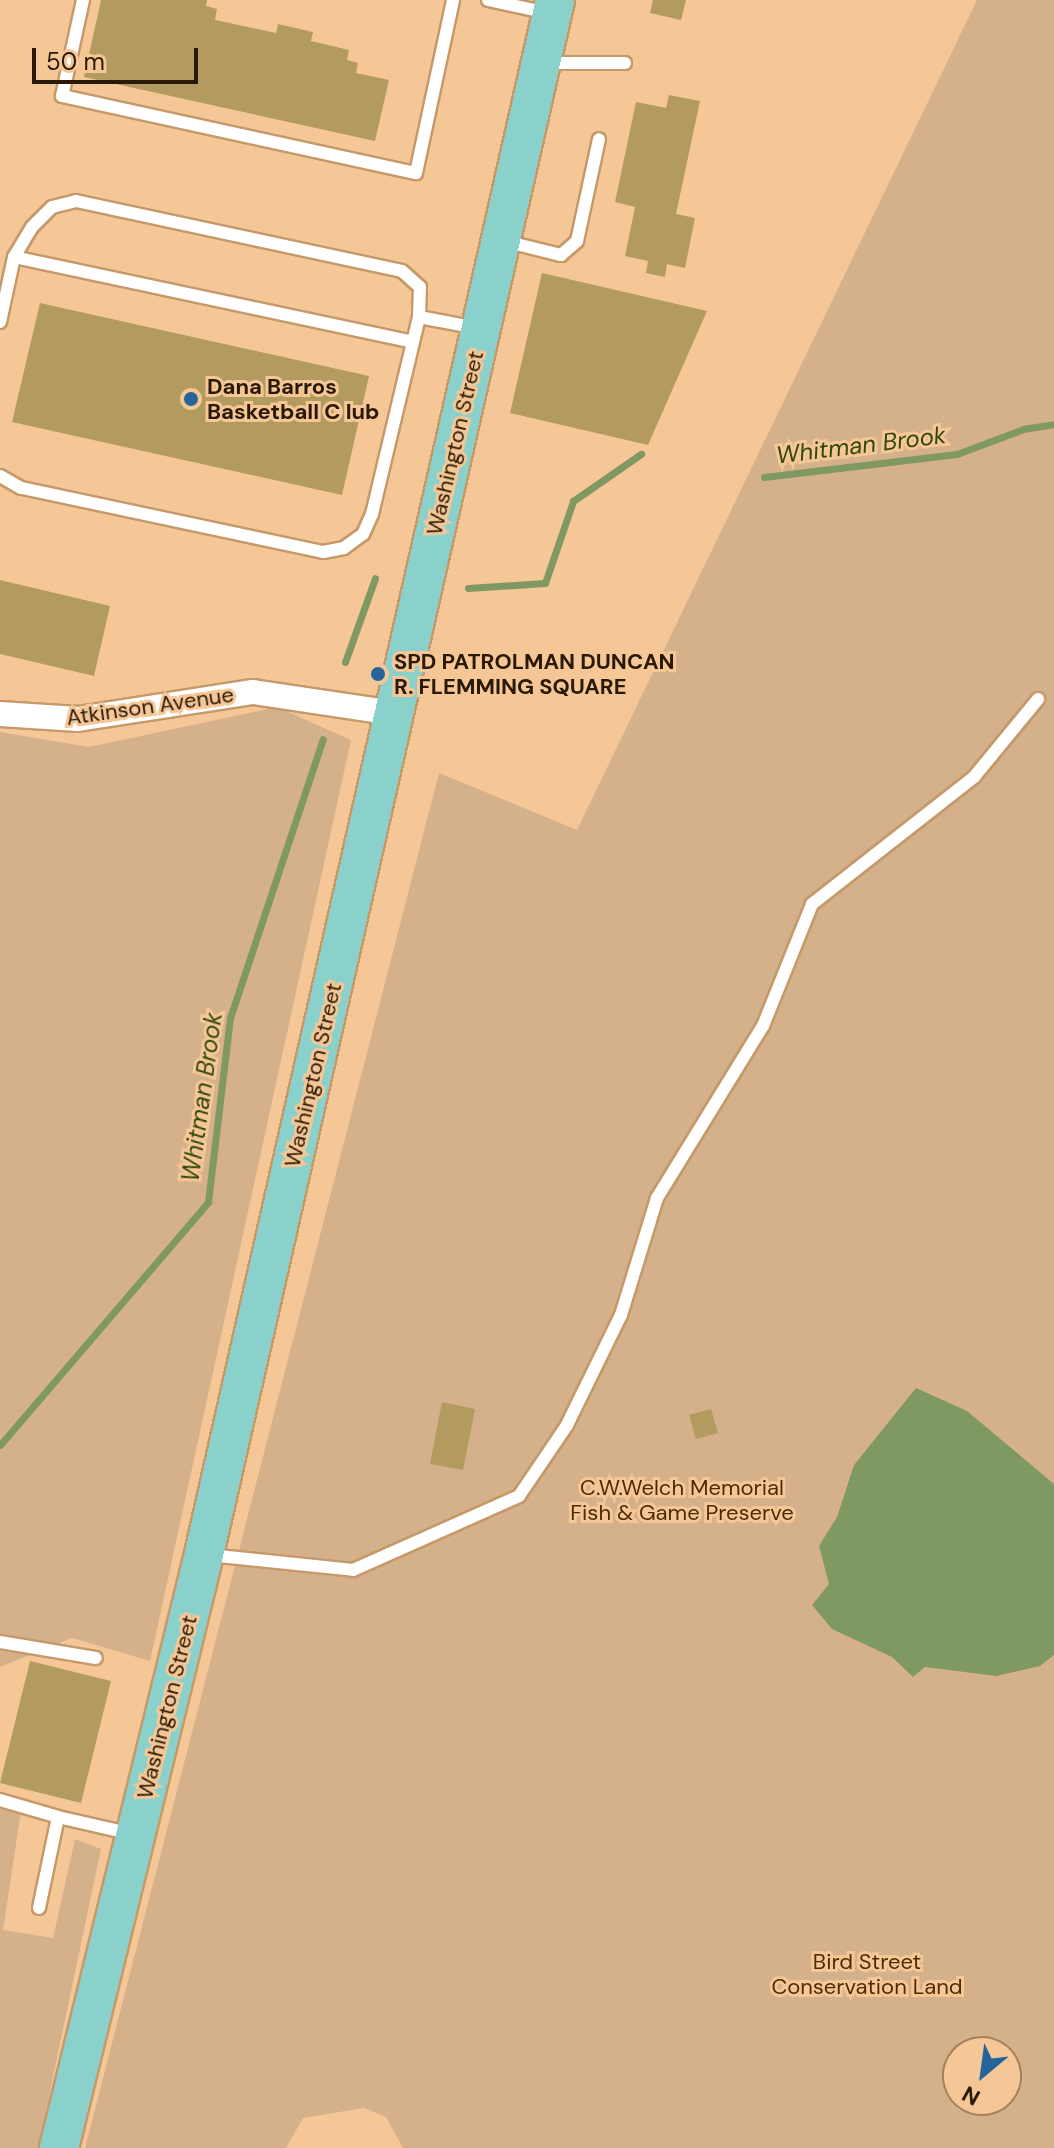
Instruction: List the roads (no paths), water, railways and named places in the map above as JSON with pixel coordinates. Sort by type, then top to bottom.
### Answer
[{"type":"main road","name":"Washington Street","points":[[59,2148],[204,1554],[553,7]]},
{"type":"street","name":"Atkinson Avenue","points":[[0,714],[102,717],[253,692],[394,713]]},
{"type":"lane","points":[[83,0],[62,96],[416,173],[453,0]]},
{"type":"lane","points":[[488,0],[553,7]]},
{"type":"lane","points":[[541,63],[625,63]]},
{"type":"lane","points":[[501,240],[561,255],[577,241],[599,139]]},
{"type":"lane","points":[[0,322],[14,257],[52,207],[76,201],[402,271],[420,287],[419,317],[372,514],[363,534],[344,548],[323,552],[21,488],[0,476]]},
{"type":"lane","points":[[14,257],[413,342]]},
{"type":"lane","points":[[419,317],[482,328]]},
{"type":"lane","points":[[204,1554],[353,1570],[519,1496],[567,1425],[601,1357],[621,1315],[657,1198],[763,1026],[812,904],[974,777],[1038,699]]},
{"type":"lane","points":[[0,1642],[96,1658]]},
{"type":"lane","points":[[0,1800],[58,1817],[136,1834]]},
{"type":"lane","points":[[39,1908],[58,1817]]},
{"type":"waterway","name":"Whitman Brook","points":[[764,477],[957,454],[1023,429],[1054,424]]},
{"type":"waterway","name":"Whitman Brook","points":[[468,588],[545,583],[573,501],[641,454]]},
{"type":"waterway","name":"Whitman Brook","points":[[345,662],[375,578]]},
{"type":"waterway","name":"Whitman Brook","points":[[0,1445],[208,1202],[230,1018],[323,739]]},
{"type":"place","name":"Dana Barros Basketball C lub","points":[[191,399]]},
{"type":"place","name":"SPD PATROLMAN DUNCAN R. FLEMMING SQUARE","points":[[378,674]]},
{"type":"park label","name":"C.W.Welch Memorial Fish & Game Preserve","points":[[682,1500]]},
{"type":"park label","name":"Bird Street Conservation Land","points":[[867,1974]]}]
